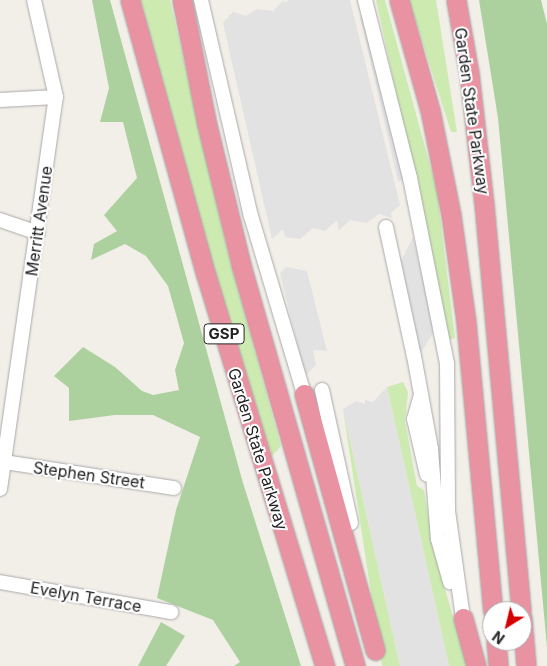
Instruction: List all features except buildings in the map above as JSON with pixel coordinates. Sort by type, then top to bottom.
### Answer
[{"type":"highway","name":"Garden State Parkway","points":[[130,0],[208,283],[325,666]]},
{"type":"highway","name":"Garden State Parkway","points":[[182,0],[207,125],[237,248],[355,666]]},
{"type":"highway","points":[[399,0],[430,110],[453,224],[466,322],[492,601]]},
{"type":"highway","points":[[445,0],[468,148],[484,204]]},
{"type":"highway","name":"Garden State Parkway","points":[[456,0],[472,91],[520,601]]},
{"type":"highway","points":[[313,392],[376,658]]},
{"type":"highway","points":[[352,523],[376,658]]},
{"type":"highway","points":[[463,618],[476,666]]},
{"type":"highway","points":[[497,651],[498,666]]},
{"type":"highway","points":[[525,651],[526,666]]},
{"type":"street","name":"Merritt Avenue","points":[[4,462],[3,442],[38,233],[56,97],[34,0]]},
{"type":"street","points":[[201,0],[253,225],[313,392],[352,523]]},
{"type":"street","points":[[365,0],[410,178],[446,358],[448,511],[463,618]]},
{"type":"street","points":[[0,100],[56,97]]},
{"type":"street","points":[[0,220],[38,233]]},
{"type":"street","points":[[386,227],[421,395],[414,419],[433,495],[441,552],[463,618]]},
{"type":"street","points":[[0,489],[4,462]]},
{"type":"street","name":"Stephen Street","points":[[4,462],[174,488]]},
{"type":"street","name":"Evelyn Terrace","points":[[0,582],[171,612]]},
{"type":"green space","points":[[92,0],[110,0],[243,483],[301,666],[234,666],[240,662],[213,620],[157,598],[176,510],[200,437],[153,415],[115,415],[69,421],[69,388],[54,376],[83,347],[115,367],[142,391],[153,395],[179,390],[175,370],[184,343],[168,286],[146,256],[125,244],[91,260],[94,244],[117,231],[104,215],[137,178],[123,122],[100,122],[109,88]]},
{"type":"green space","points":[[141,0],[170,0],[227,250],[281,446],[272,456],[196,210]]},
{"type":"green space","points":[[376,0],[385,0],[437,191],[455,338],[449,340]]},
{"type":"green space","points":[[409,0],[436,0],[457,132],[451,132]]},
{"type":"green space","points":[[479,0],[541,0],[547,24],[547,647],[498,118]]},
{"type":"green space","points":[[403,382],[408,392],[405,421],[417,486],[424,490],[434,550],[467,666],[449,666],[387,387]]},
{"type":"green space","points":[[343,409],[400,666],[382,666]]},
{"type":"green space","points":[[161,622],[185,636],[166,666],[138,666]]},
{"type":"shaded area","points":[[284,0],[285,3],[289,0],[350,0],[400,205],[391,213],[392,218],[379,214],[367,223],[350,220],[339,231],[337,220],[325,231],[313,228],[300,239],[285,237],[283,229],[272,239],[223,23],[233,12],[246,16],[257,9],[273,11]]},
{"type":"shaded area","points":[[367,16],[405,180],[398,181],[360,18]]},
{"type":"shaded area","points":[[413,237],[435,330],[420,354],[394,263],[401,261]]},
{"type":"shaded area","points":[[286,267],[307,271],[327,351],[313,350],[316,365],[305,376],[280,273]]},
{"type":"shaded area","points":[[387,387],[449,666],[400,666],[343,409],[356,401],[365,404],[365,400],[373,402]]}]
